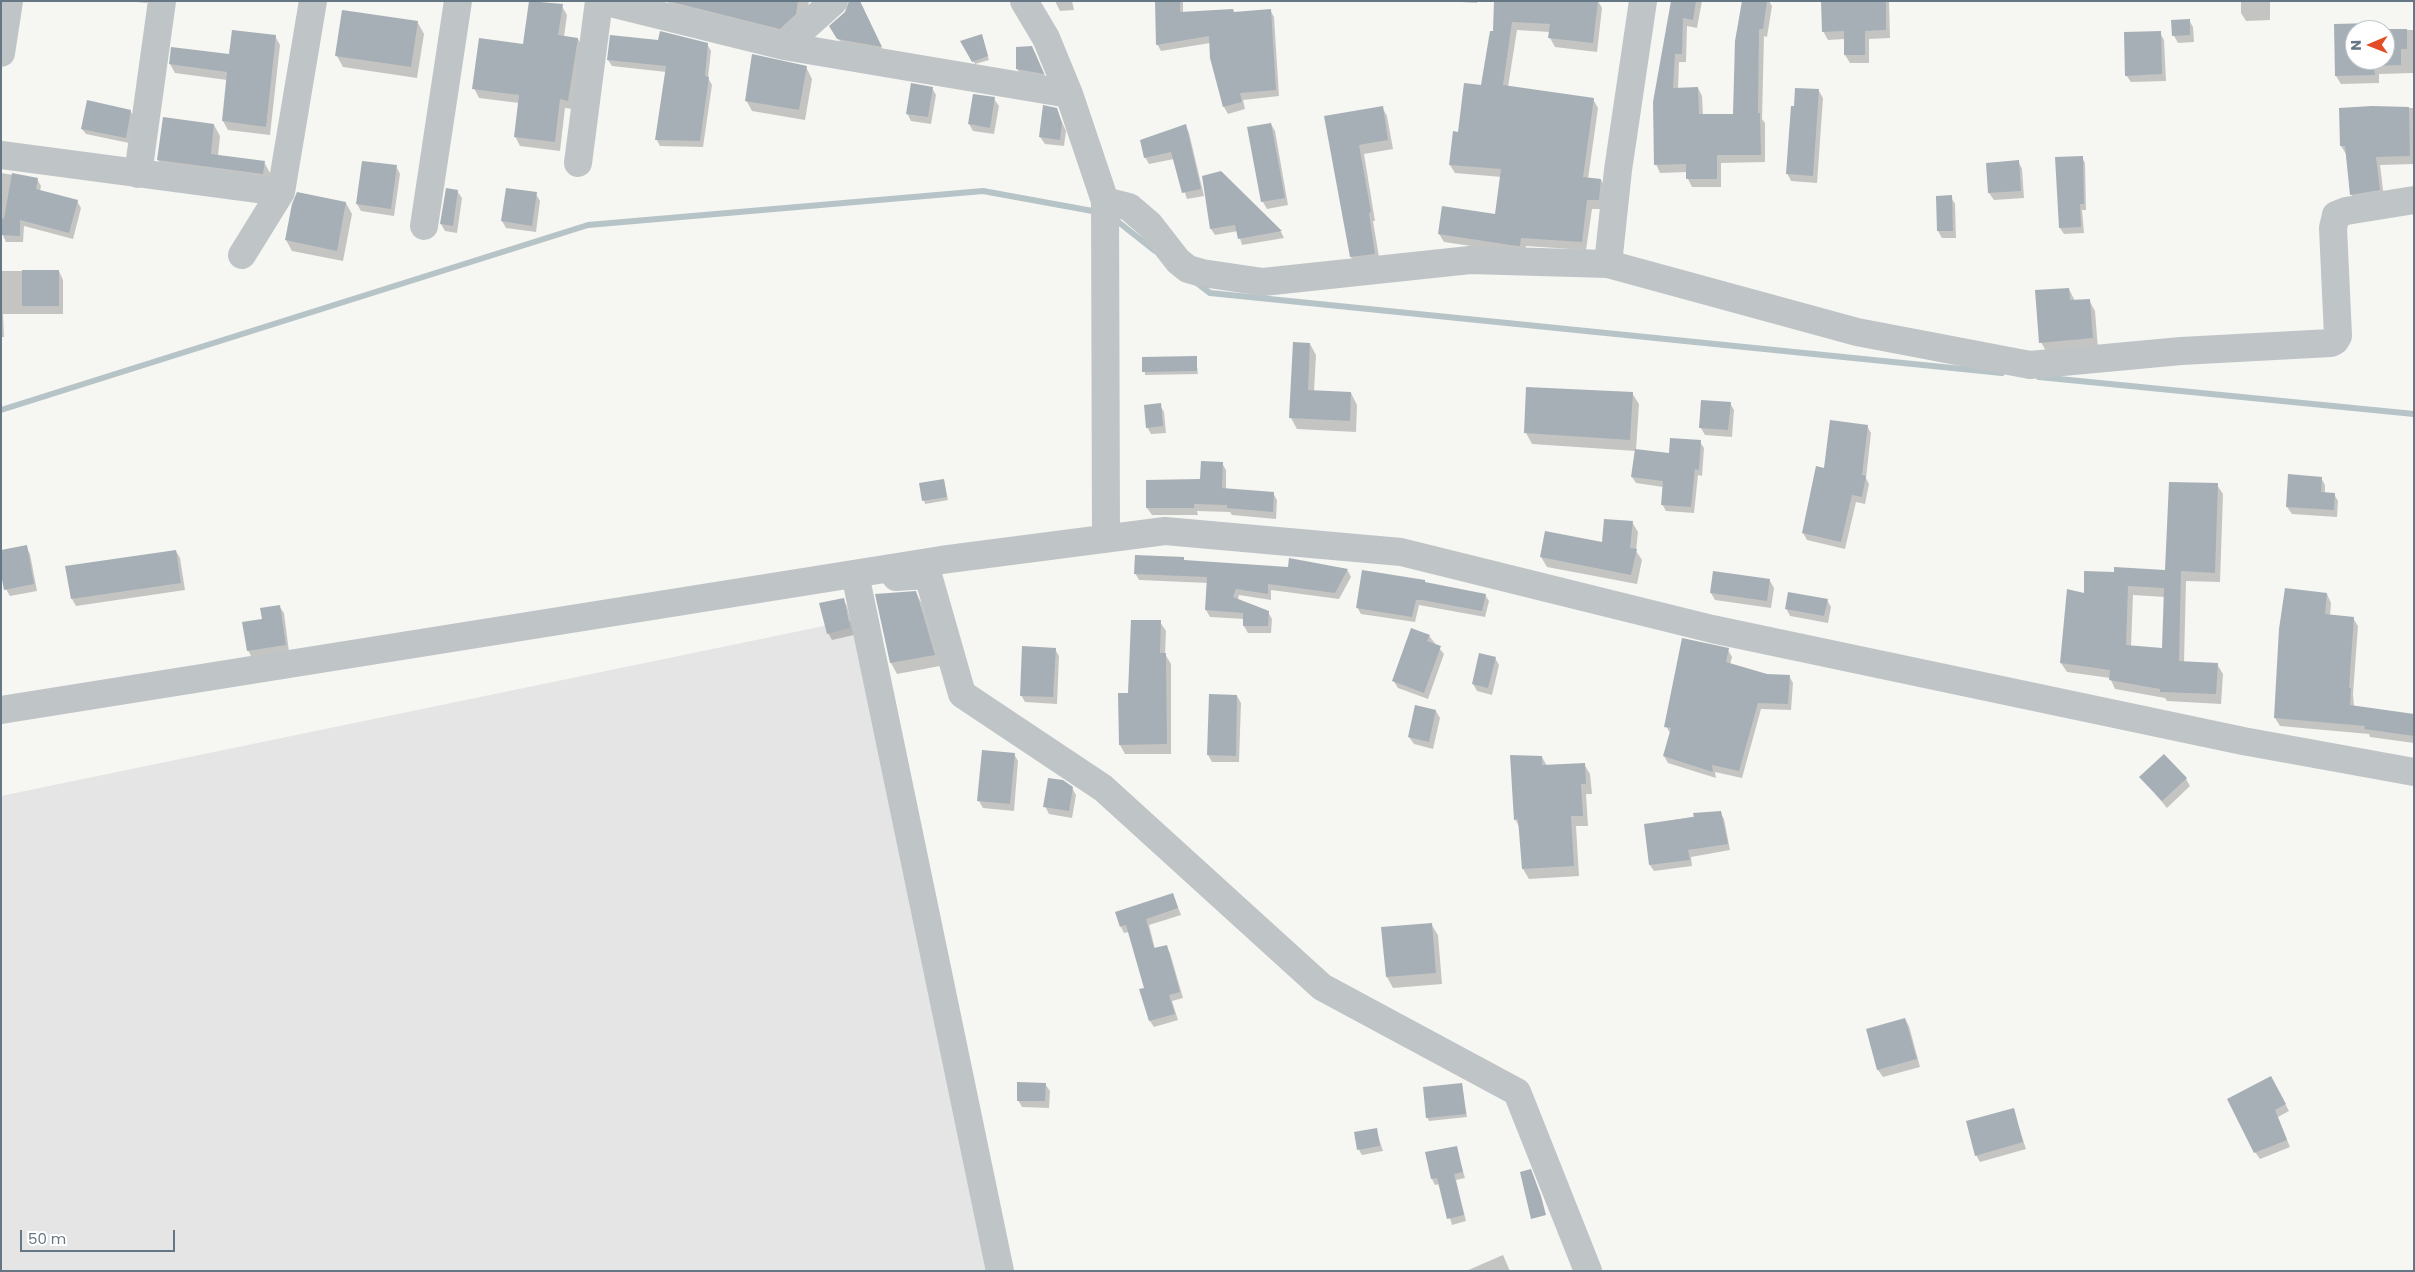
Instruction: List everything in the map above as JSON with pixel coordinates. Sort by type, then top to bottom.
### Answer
[{"type":"street","points":[[1,54],[9,1]]},
{"type":"street","points":[[138,174],[162,1]]},
{"type":"street","points":[[242,254],[281,192],[313,1]]},
{"type":"street","points":[[424,226],[458,1]]},
{"type":"street","points":[[578,163],[600,1],[784,46],[1069,94]]},
{"type":"street","points":[[784,46],[834,1]]},
{"type":"street","points":[[1024,1],[1046,38],[1069,94],[1105,201],[1106,539]]},
{"type":"street","points":[[1608,264],[1618,170],[1644,1]]},
{"type":"street","points":[[1,155],[281,192]]},
{"type":"street","points":[[1105,201],[1128,207],[1150,225],[1178,261],[1188,269],[1263,282],[1470,260],[1608,264],[1857,332],[2030,365],[2181,351],[2331,343],[2338,336],[2333,228],[2336,215],[2346,211],[2414,200]]},
{"type":"street","points":[[1,710],[856,576],[941,560],[1165,531],[1401,552],[1712,629],[2243,741],[2414,772]]},
{"type":"street","points":[[856,576],[1000,1271]]},
{"type":"street","points":[[856,576],[928,576],[962,694],[1103,788],[1322,987],[1517,1092],[1588,1271]]},
{"type":"shaded area","points":[[853,620],[994,1271],[1,1271],[1,796]]},
{"type":"building","points":[[529,1],[563,4],[558,35],[578,38],[568,101],[560,99],[555,142],[514,137],[519,95],[472,89],[479,38],[523,44]]},
{"type":"building","points":[[668,1],[798,1],[796,14],[780,29]]},
{"type":"building","points":[[849,1],[860,1],[882,47],[837,39],[829,26],[845,12]]},
{"type":"building","points":[[1155,1],[1180,1],[1180,12],[1233,9],[1234,12],[1271,9],[1276,90],[1240,93],[1242,102],[1223,107],[1210,58],[1209,36],[1156,45]]},
{"type":"building","points":[[1494,1],[1598,1],[1593,43],[1548,38],[1550,24],[1512,22],[1503,85],[1594,98],[1583,177],[1601,179],[1599,200],[1587,200],[1582,242],[1521,238],[1520,246],[1517,246],[1438,234],[1442,206],[1495,214],[1501,169],[1449,165],[1453,131],[1458,132],[1464,83],[1481,85],[1490,31],[1493,31]]},
{"type":"building","points":[[1671,1],[1696,1],[1693,20],[1683,18],[1682,54],[1675,54],[1673,88],[1698,87],[1699,114],[1733,114],[1735,41],[1742,1],[1767,1],[1763,29],[1759,29],[1758,113],[1760,113],[1761,155],[1717,155],[1717,179],[1686,179],[1686,164],[1654,165],[1653,102]]},
{"type":"building","points":[[1821,1],[1886,1],[1886,30],[1865,31],[1865,55],[1844,55],[1844,31],[1822,32]]},
{"type":"building","points":[[342,10],[418,21],[411,67],[335,56]]},
{"type":"building","points":[[2190,19],[2190,35],[2172,36],[2171,20]]},
{"type":"building","points":[[2334,24],[2345,24],[2345,70],[2374,70],[2375,75],[2335,76]]},
{"type":"building","points":[[2395,29],[2407,29],[2407,49],[2401,49],[2401,65],[2395,65]]},
{"type":"building","points":[[232,30],[276,35],[266,127],[222,121],[227,72],[169,64],[171,47],[229,54]]},
{"type":"building","points":[[660,31],[708,43],[705,76],[709,77],[700,141],[655,140],[666,66],[607,60],[610,35],[658,40]]},
{"type":"building","points":[[2161,31],[2162,74],[2125,76],[2124,32]]},
{"type":"building","points":[[982,34],[988,56],[972,62],[960,41]]},
{"type":"building","points":[[1032,46],[1044,74],[1016,69],[1016,47]]},
{"type":"building","points":[[752,54],[807,66],[799,110],[745,101]]},
{"type":"building","points":[[911,83],[933,87],[928,117],[906,114]]},
{"type":"building","points":[[1795,88],[1819,89],[1813,176],[1786,174],[1791,106],[1794,106]]},
{"type":"building","points":[[973,94],[995,97],[990,128],[968,124]]},
{"type":"building","points":[[87,100],[131,110],[126,138],[81,129]]},
{"type":"building","points":[[1043,105],[1057,108],[1062,123],[1060,140],[1039,137]]},
{"type":"building","points":[[1383,106],[1388,140],[1359,145],[1371,212],[1369,213],[1375,254],[1350,257],[1324,116]]},
{"type":"building","points":[[2372,106],[2409,107],[2410,156],[2376,157],[2380,190],[2350,195],[2345,146],[2340,146],[2339,108]]},
{"type":"building","points":[[163,117],[214,124],[211,154],[265,161],[263,174],[157,160]]},
{"type":"building","points":[[1271,123],[1285,198],[1261,202],[1247,127]]},
{"type":"building","points":[[1186,124],[1201,189],[1182,193],[1171,152],[1144,158],[1140,140]]},
{"type":"building","points":[[2083,156],[2084,204],[2080,204],[2081,227],[2059,228],[2055,157]]},
{"type":"building","points":[[2019,160],[2021,191],[1988,193],[1986,163]]},
{"type":"building","points":[[362,161],[397,165],[391,209],[356,204]]},
{"type":"building","points":[[1221,171],[1282,231],[1238,239],[1235,225],[1210,229],[1202,176]]},
{"type":"building","points":[[12,173],[38,178],[36,189],[78,200],[69,233],[20,220],[20,236],[1,235],[1,218],[4,219]]},
{"type":"building","points":[[446,188],[458,190],[453,226],[440,224]]},
{"type":"building","points":[[506,188],[537,192],[532,226],[501,221]]},
{"type":"building","points":[[297,192],[346,202],[337,251],[285,240],[292,204]]},
{"type":"building","points":[[1952,195],[1953,231],[1937,231],[1936,196]]},
{"type":"building","points":[[22,270],[59,270],[59,306],[22,306]]},
{"type":"building","points":[[2069,288],[2070,300],[2090,299],[2093,338],[2039,343],[2035,290]]},
{"type":"building","points":[[1293,342],[1310,343],[1308,390],[1351,392],[1350,421],[1289,418]]},
{"type":"building","points":[[1197,356],[1197,371],[1142,372],[1142,357]]},
{"type":"building","points":[[1526,387],[1633,392],[1630,440],[1524,433]]},
{"type":"building","points":[[1701,400],[1731,402],[1728,430],[1699,428]]},
{"type":"building","points":[[1161,403],[1163,426],[1146,428],[1144,405]]},
{"type":"building","points":[[1830,420],[1868,425],[1862,475],[1866,476],[1862,497],[1852,495],[1841,542],[1802,533],[1816,466],[1824,468]]},
{"type":"building","points":[[1670,438],[1701,440],[1699,470],[1695,469],[1691,507],[1661,505],[1663,481],[1631,477],[1635,449],[1669,453]]},
{"type":"building","points":[[1201,461],[1223,462],[1222,488],[1274,492],[1273,512],[1227,508],[1227,505],[1194,504],[1194,508],[1146,508],[1146,480],[1200,479]]},
{"type":"building","points":[[2288,474],[2322,477],[2321,492],[2335,493],[2334,510],[2286,507]]},
{"type":"building","points":[[944,479],[947,497],[922,501],[919,483]]},
{"type":"building","points":[[2169,482],[2218,483],[2215,573],[2181,571],[2179,661],[2218,663],[2216,694],[2160,692],[2160,689],[2109,680],[2110,670],[2060,663],[2067,589],[2084,593],[2084,571],[2114,572],[2114,567],[2165,570]],"holes":[[[2128,586],[2164,588],[2162,648],[2126,645]]]},
{"type":"building","points":[[1604,519],[1633,521],[1630,548],[1637,549],[1631,575],[1540,557],[1545,531],[1602,542]]},
{"type":"building","points":[[27,545],[34,584],[4,590],[1,574],[1,550]]},
{"type":"building","points":[[176,550],[181,583],[71,599],[65,566]]},
{"type":"building","points":[[1135,555],[1184,557],[1184,560],[1288,567],[1289,558],[1348,569],[1335,593],[1268,584],[1268,594],[1236,589],[1233,597],[1269,611],[1268,626],[1243,626],[1243,613],[1205,610],[1207,577],[1134,574]]},
{"type":"building","points":[[1362,570],[1425,580],[1425,582],[1486,594],[1482,611],[1422,600],[1416,600],[1412,617],[1356,608]]},
{"type":"building","points":[[1713,571],[1770,579],[1767,601],[1710,593]]},
{"type":"building","points":[[2285,588],[2327,593],[2325,614],[2354,617],[2349,688],[2351,688],[2350,705],[2414,714],[2414,736],[2364,729],[2365,726],[2274,718],[2279,629]]},
{"type":"building","points":[[916,591],[935,655],[890,663],[875,594]]},
{"type":"building","points":[[1788,592],[1828,599],[1824,616],[1785,609]]},
{"type":"building","points":[[844,598],[850,628],[827,634],[819,603]]},
{"type":"building","points":[[280,605],[286,645],[247,651],[242,622],[262,619],[260,608]]},
{"type":"building","points":[[1131,620],[1161,620],[1160,653],[1166,653],[1167,744],[1119,745],[1118,693],[1128,693]]},
{"type":"building","points":[[1411,628],[1430,635],[1427,641],[1441,646],[1424,693],[1392,681]]},
{"type":"building","points":[[1682,638],[1729,648],[1726,662],[1767,674],[1790,675],[1788,704],[1758,703],[1739,771],[1712,765],[1713,772],[1663,756],[1671,728],[1664,727]]},
{"type":"building","points":[[1022,646],[1056,648],[1053,697],[1020,696]]},
{"type":"building","points":[[1479,653],[1496,657],[1488,688],[1472,684]]},
{"type":"building","points":[[1209,694],[1237,695],[1236,756],[1207,755]]},
{"type":"building","points":[[1415,705],[1436,710],[1429,742],[1408,737]]},
{"type":"building","points":[[982,750],[1015,753],[1010,804],[977,801]]},
{"type":"building","points":[[2164,754],[2187,778],[2162,801],[2139,777]]},
{"type":"building","points":[[1510,755],[1542,756],[1542,765],[1585,763],[1586,784],[1581,784],[1583,816],[1571,816],[1574,866],[1522,869],[1518,819],[1514,820]]},
{"type":"building","points":[[1048,778],[1063,780],[1073,787],[1069,811],[1043,807]]},
{"type":"building","points":[[1721,811],[1728,844],[1688,850],[1690,860],[1649,865],[1644,824],[1694,817],[1693,813]]},
{"type":"building","points":[[1173,893],[1178,908],[1146,919],[1154,948],[1167,945],[1180,992],[1169,995],[1175,1014],[1149,1021],[1139,989],[1144,988],[1126,925],[1120,927],[1115,912]]},
{"type":"building","points":[[1432,923],[1436,973],[1386,977],[1381,927]]},
{"type":"building","points":[[1905,1018],[1917,1059],[1877,1070],[1866,1029]]},
{"type":"building","points":[[2271,1076],[2286,1104],[2275,1110],[2287,1140],[2254,1153],[2227,1099]]},
{"type":"building","points":[[1017,1082],[1046,1083],[1045,1101],[1017,1101]]},
{"type":"building","points":[[1462,1083],[1466,1114],[1426,1118],[1423,1087]]},
{"type":"building","points":[[2014,1108],[2023,1142],[1975,1156],[1966,1121]]},
{"type":"building","points":[[1377,1128],[1380,1146],[1357,1150],[1354,1132]]},
{"type":"building","points":[[1457,1146],[1463,1172],[1454,1174],[1464,1215],[1447,1219],[1437,1178],[1431,1179],[1425,1152]]},
{"type":"building","points":[[1531,1169],[1546,1215],[1531,1219],[1520,1172]]},
{"type":"waterway","points":[[1,410],[588,225],[983,191],[1098,212]]},
{"type":"waterway","points":[[1112,217],[1155,251]]},
{"type":"waterway","points":[[1197,283],[1210,293],[2002,373]]},
{"type":"waterway","points":[[2039,377],[2414,414]]}]
